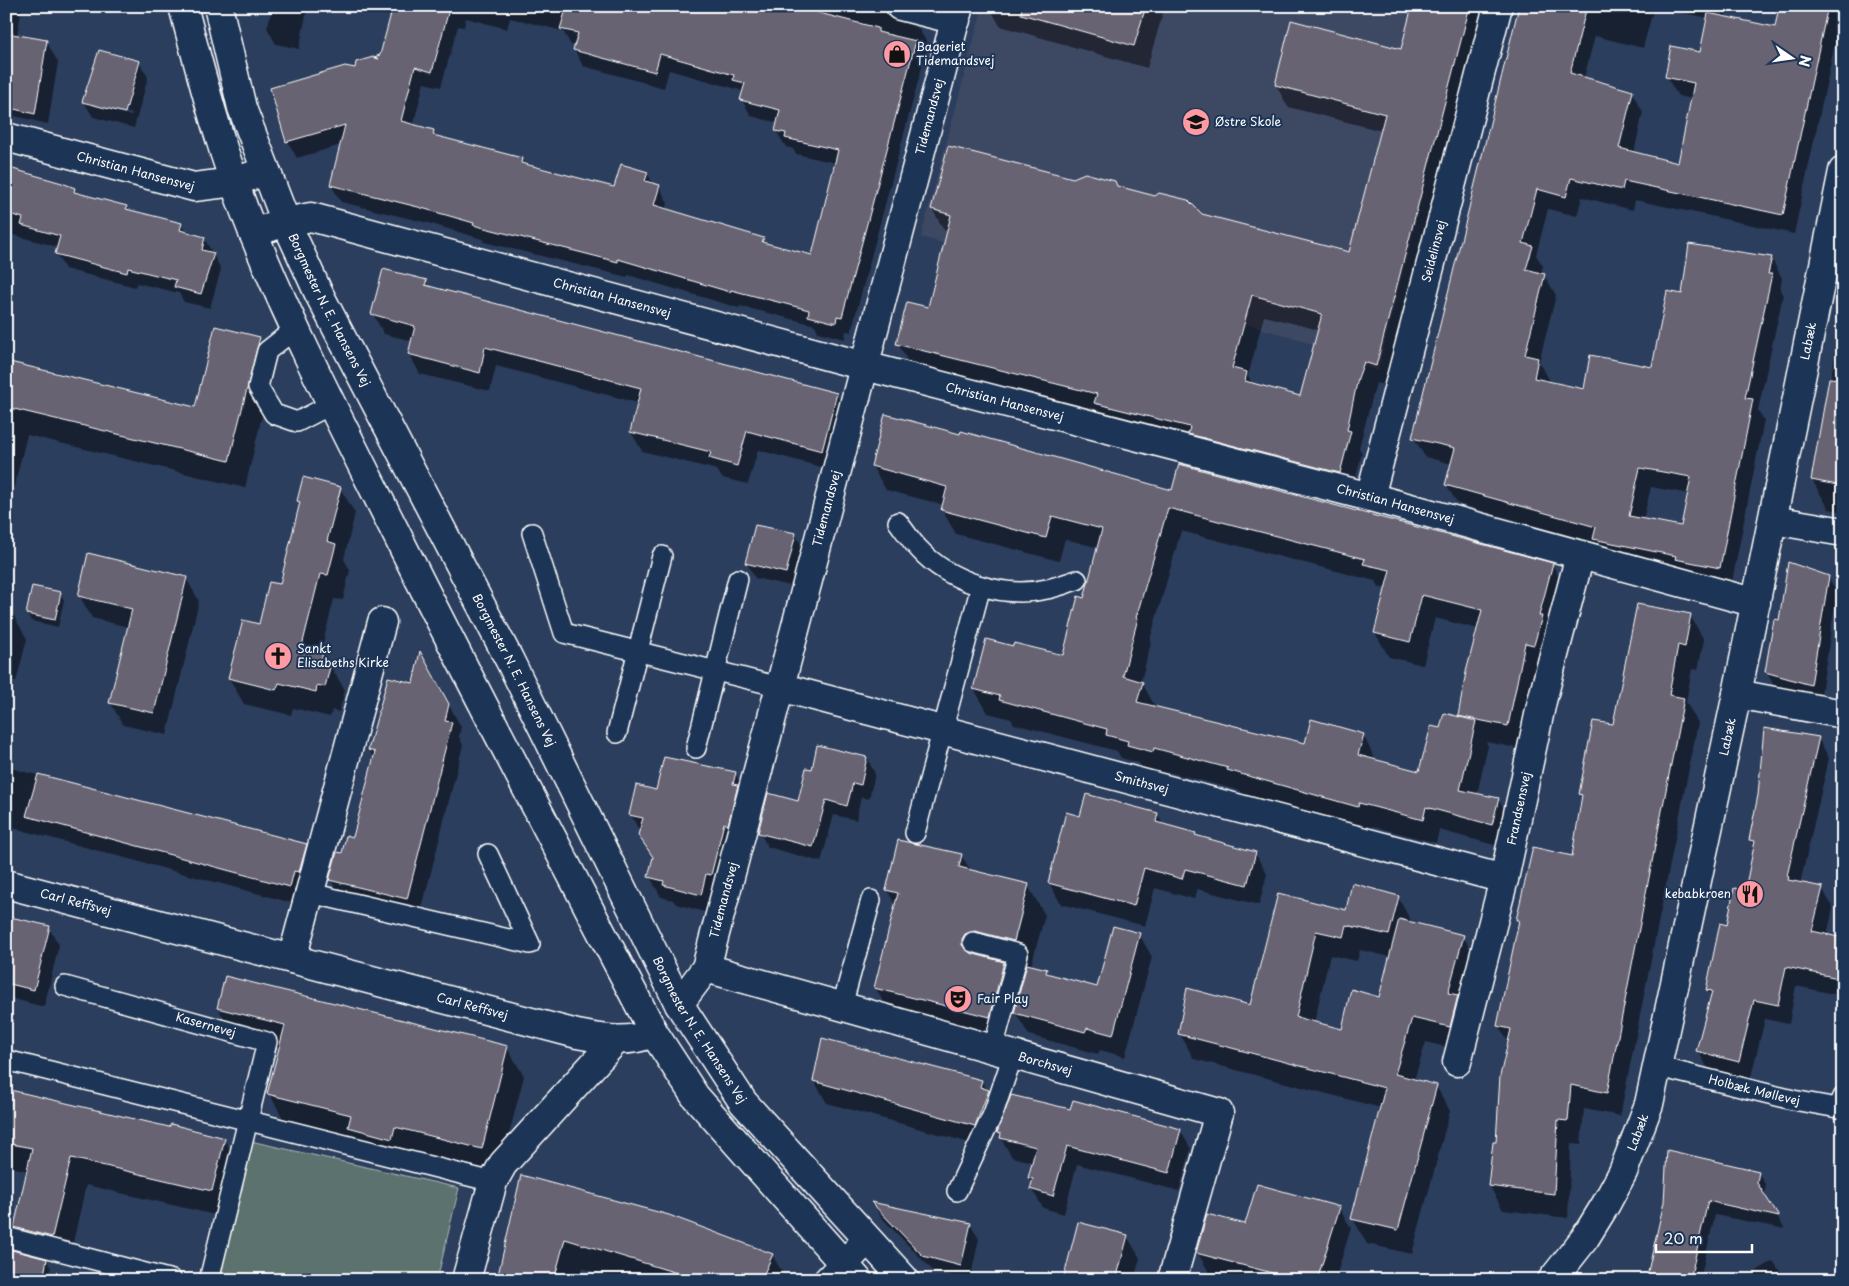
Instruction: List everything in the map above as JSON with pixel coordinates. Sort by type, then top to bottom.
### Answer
[{"type":"street","points":[[184,6],[202,78],[235,182],[253,232],[295,329],[421,583],[654,1034],[695,1096],[843,1274],[867,1240]]},
{"type":"street","name":"Borgmester N. E. Hansens Vej","points":[[218,6],[242,108],[286,222],[318,294],[509,659],[679,1004],[743,1102],[905,1280]]},
{"type":"street","points":[[900,6],[958,13]]},
{"type":"street","name":"Seidelinsvej","points":[[1370,497],[1498,6]]},
{"type":"street","name":"Tidemandsvej","points":[[654,1034],[706,968],[958,13]]},
{"type":"street","name":"Christian Hansensvej","points":[[6,137],[194,187],[235,182],[266,171]]},
{"type":"street","name":"Labæk","points":[[1552,1280],[1585,1238],[1623,1172],[1650,1104],[1838,218],[1843,171]]},
{"type":"street","name":"Christian Hansensvej","points":[[253,232],[286,222],[312,217],[865,365],[1370,497],[1756,603]]},
{"type":"street","points":[[1773,520],[1843,532]]},
{"type":"street","name":"Frandsensvej","points":[[1457,1062],[1504,879],[1542,701],[1580,555]]},
{"type":"street","points":[[292,959],[382,622]]},
{"type":"street","name":"Smithsvej","points":[[780,687],[1504,879]]},
{"type":"street","points":[[1738,694],[1843,714]]},
{"type":"street","name":"Carl Reffsvej","points":[[6,884],[576,1034],[615,1041],[636,1040],[654,1034]]},
{"type":"street","name":"Borchsvej","points":[[706,968],[1219,1114],[1172,1280]]},
{"type":"street","points":[[466,1280],[493,1182],[503,1164],[615,1041]]},
{"type":"lane","points":[[295,329],[267,351],[258,387],[274,414],[297,422],[332,404]]},
{"type":"lane","points":[[898,522],[920,550],[948,572],[981,586],[1013,592],[1046,590],[1076,580]]},
{"type":"lane","points":[[532,533],[564,633],[780,687]]},
{"type":"lane","points":[[617,733],[662,556]]},
{"type":"lane","points":[[696,748],[738,579]]},
{"type":"lane","points":[[915,833],[981,586]]},
{"type":"lane","points":[[310,893],[530,944],[488,854]]},
{"type":"lane","points":[[842,1006],[871,900]]},
{"type":"lane","points":[[957,1192],[993,1114],[1018,954],[972,942]]},
{"type":"lane","name":"Kasernevej","points":[[65,986],[267,1042],[209,1280]]},
{"type":"lane","points":[[6,1060],[493,1182]]},
{"type":"lane","name":"Holbæk Møllevej","points":[[1659,1067],[1793,1100],[1838,1108],[1843,1097]]},
{"type":"lane","points":[[6,1237],[172,1280]]},
{"type":"shaded area","name":"Østre Skole","points":[[983,6],[1470,6],[1378,372],[1299,339],[921,237]]},
{"type":"green space","points":[[246,1140],[459,1188],[437,1280],[210,1280]]},
{"type":"building","points":[[393,6],[450,6],[432,72],[415,67],[401,121],[434,130],[433,135],[522,158],[521,163],[614,187],[621,164],[648,172],[645,181],[660,185],[654,205],[764,238],[762,242],[812,255],[838,150],[785,138],[786,133],[775,131],[780,110],[740,100],[745,83],[733,80],[734,75],[660,54],[655,72],[573,50],[578,33],[560,29],[567,6],[792,6],[878,28],[878,32],[916,41],[842,317],[837,316],[836,323],[808,316],[809,310],[731,290],[730,292],[618,259],[618,262],[473,225],[474,223],[418,207],[330,185],[345,125],[286,142],[270,88],[345,66],[355,68],[356,62],[373,57],[379,59],[374,57],[380,55]]},
{"type":"building","points":[[1022,6],[1146,6],[1134,46],[1021,14]]},
{"type":"building","points":[[1412,6],[1470,6],[1376,366],[1364,362],[1358,378],[1347,430],[1351,431],[1340,473],[1188,434],[1190,427],[1094,403],[1097,394],[896,344],[907,302],[928,307],[951,215],[931,209],[948,146],[1073,178],[1085,173],[1115,181],[1117,186],[1155,196],[1159,193],[1188,200],[1202,214],[1349,252],[1385,114],[1275,85],[1291,20],[1401,49]],"holes":[[[1252,295],[1322,314],[1300,396],[1245,381],[1247,372],[1232,368]]]},
{"type":"building","points":[[1519,6],[1587,6],[1570,73],[1633,91],[1619,148],[1678,163],[1694,83],[1665,77],[1671,46],[1700,52],[1708,13],[1775,27],[1779,6],[1828,6],[1783,215],[1624,181],[1622,190],[1571,178],[1566,197],[1537,189],[1523,243],[1533,246],[1526,269],[1545,274],[1525,355],[1538,358],[1534,378],[1584,389],[1590,355],[1652,367],[1667,291],[1682,294],[1689,244],[1772,257],[1768,274],[1772,274],[1745,398],[1753,399],[1720,568],[1675,559],[1676,556],[1593,539],[1596,527],[1445,485],[1455,448],[1412,438]],"holes":[[[1640,468],[1691,477],[1681,526],[1629,516]]]},
{"type":"building","points":[[6,33],[47,40],[35,114],[6,107]]},
{"type":"building","points":[[99,50],[140,61],[125,113],[82,102]]},
{"type":"building","points":[[6,167],[62,183],[75,188],[74,192],[127,206],[126,209],[182,223],[180,230],[205,237],[202,250],[214,253],[201,294],[174,287],[176,280],[128,268],[127,273],[55,254],[60,236],[21,225],[23,218],[6,213]]},
{"type":"building","points":[[383,269],[427,280],[425,285],[837,393],[822,451],[747,431],[737,466],[709,458],[711,452],[630,432],[641,388],[485,347],[480,373],[408,354],[415,326],[371,314]]},
{"type":"building","points":[[215,326],[260,337],[229,461],[6,407],[6,361],[195,407]]},
{"type":"building","points":[[1829,378],[1843,379],[1843,486],[1811,480]]},
{"type":"building","points":[[885,414],[960,434],[961,431],[1172,490],[1179,464],[1553,563],[1539,616],[1542,616],[1534,645],[1525,643],[1508,726],[1458,716],[1466,672],[1482,610],[1422,595],[1410,642],[1374,633],[1390,570],[1363,564],[1365,559],[1168,508],[1136,618],[1138,618],[1123,676],[1143,682],[1137,702],[1305,743],[1311,719],[1364,734],[1358,755],[1419,771],[1431,726],[1440,728],[1444,713],[1476,721],[1460,790],[1499,798],[1492,825],[1426,807],[1423,820],[1359,803],[1358,807],[1154,748],[1153,752],[1127,745],[1128,741],[1106,735],[1107,729],[999,700],[1000,696],[973,689],[986,639],[1013,646],[1014,643],[1063,655],[1078,596],[1084,598],[1102,529],[1052,516],[1046,538],[941,510],[947,487],[871,466]]},
{"type":"building","points":[[303,477],[341,487],[327,541],[336,544],[328,575],[320,574],[302,646],[323,652],[321,661],[331,663],[325,687],[317,685],[316,692],[279,683],[276,690],[228,678],[243,620],[259,624],[269,582],[280,584],[300,502],[297,501]]},
{"type":"building","points":[[755,525],[796,533],[786,573],[745,563]]},
{"type":"building","points":[[88,553],[187,577],[154,713],[109,703],[132,609],[78,596]]},
{"type":"building","points":[[1788,562],[1829,576],[1811,685],[1765,672],[1774,619],[1779,620]]},
{"type":"building","points":[[32,586],[61,592],[55,620],[26,614]]},
{"type":"building","points":[[1637,604],[1691,614],[1685,647],[1678,645],[1669,695],[1684,698],[1607,1093],[1571,1085],[1568,1121],[1558,1120],[1554,1194],[1488,1186],[1493,1142],[1496,1142],[1500,1076],[1511,1029],[1497,1026],[1519,920],[1516,920],[1533,847],[1572,856],[1582,795],[1579,794],[1593,721],[1613,724]]},
{"type":"building","points":[[420,651],[449,704],[445,721],[452,722],[407,899],[329,880],[337,852],[342,853],[346,835],[353,837],[375,752],[368,750],[388,677],[413,683]]},
{"type":"building","points":[[1764,728],[1819,737],[1787,876],[1789,877],[1788,880],[1823,887],[1812,931],[1843,938],[1843,979],[1786,967],[1778,1005],[1754,1000],[1739,1062],[1696,1051],[1712,991],[1706,990],[1720,923],[1727,925],[1734,888],[1745,890],[1755,841],[1749,840],[1758,795]]},
{"type":"building","points":[[817,745],[867,757],[861,785],[853,783],[847,806],[826,800],[813,847],[758,833],[768,793],[798,801],[806,768],[812,769]]},
{"type":"building","points":[[664,757],[736,772],[733,784],[738,785],[728,825],[724,823],[711,875],[706,874],[701,895],[663,885],[664,881],[648,877],[653,857],[638,835],[643,818],[629,815],[636,785],[656,790]]},
{"type":"building","points":[[38,774],[307,844],[299,872],[294,871],[290,887],[26,816]]},
{"type":"building","points":[[1086,794],[1158,813],[1156,822],[1256,852],[1247,885],[1185,869],[1182,879],[1144,868],[1134,906],[1048,883],[1066,812],[1080,816]]},
{"type":"building","points":[[898,840],[962,854],[959,867],[1029,884],[1014,941],[975,931],[965,934],[962,939],[962,945],[970,953],[1004,962],[990,1017],[874,988],[898,893],[886,890]]},
{"type":"building","points":[[1352,883],[1399,896],[1389,935],[1346,925],[1343,937],[1316,931],[1296,1017],[1342,1029],[1351,989],[1379,997],[1399,919],[1464,935],[1448,993],[1458,995],[1450,1027],[1412,1018],[1395,1074],[1437,1085],[1398,1230],[1351,1219],[1385,1088],[1178,1034],[1187,988],[1250,1005],[1278,893],[1346,910]]},
{"type":"building","points":[[6,916],[50,926],[34,990],[6,983]]},
{"type":"building","points":[[1113,926],[1140,933],[1113,1035],[1087,1028],[1085,1032],[1014,1013],[1027,964],[1047,969],[1046,973],[1097,987]]},
{"type":"building","points":[[225,976],[508,1046],[482,1149],[395,1127],[392,1139],[348,1127],[351,1115],[267,1094],[285,1025],[217,1008]]},
{"type":"building","points":[[822,1038],[982,1080],[980,1087],[989,1090],[975,1126],[813,1081]]},
{"type":"building","points":[[6,1089],[169,1127],[171,1124],[225,1138],[212,1191],[71,1158],[52,1237],[14,1227],[32,1148],[6,1143]]},
{"type":"building","points":[[1011,1095],[1070,1109],[1073,1100],[1181,1129],[1169,1173],[1067,1146],[1053,1196],[1030,1189],[1033,1179],[1028,1178],[1036,1147],[1000,1138],[1001,1134],[997,1133]]},
{"type":"building","points":[[1667,1150],[1759,1171],[1757,1183],[1779,1217],[1708,1201],[1690,1280],[1646,1280],[1664,1202]]},
{"type":"building","points":[[521,1175],[669,1215],[773,1254],[761,1280],[700,1280],[565,1239],[554,1280],[527,1280],[498,1275]]},
{"type":"building","points":[[1257,1184],[1340,1207],[1317,1280],[1299,1280],[1196,1253],[1207,1214],[1245,1224]]},
{"type":"building","points":[[871,1202],[971,1223],[961,1266],[923,1256]]},
{"type":"building","points":[[1078,1222],[1128,1235],[1116,1280],[1063,1280]]},
{"type":"building","points":[[8,1249],[47,1259],[43,1280],[6,1280]]},
{"type":"place","name":"Bageriet Tidemandsvej","points":[[897,54]]},
{"type":"place","name":"Østre Skole","points":[[1196,122]]},
{"type":"place","name":"Sankt Elisabeths Kirke","points":[[278,656]]},
{"type":"place","name":"kebabkroen","points":[[1750,894]]},
{"type":"place","name":"Fair Play","points":[[958,999]]}]
